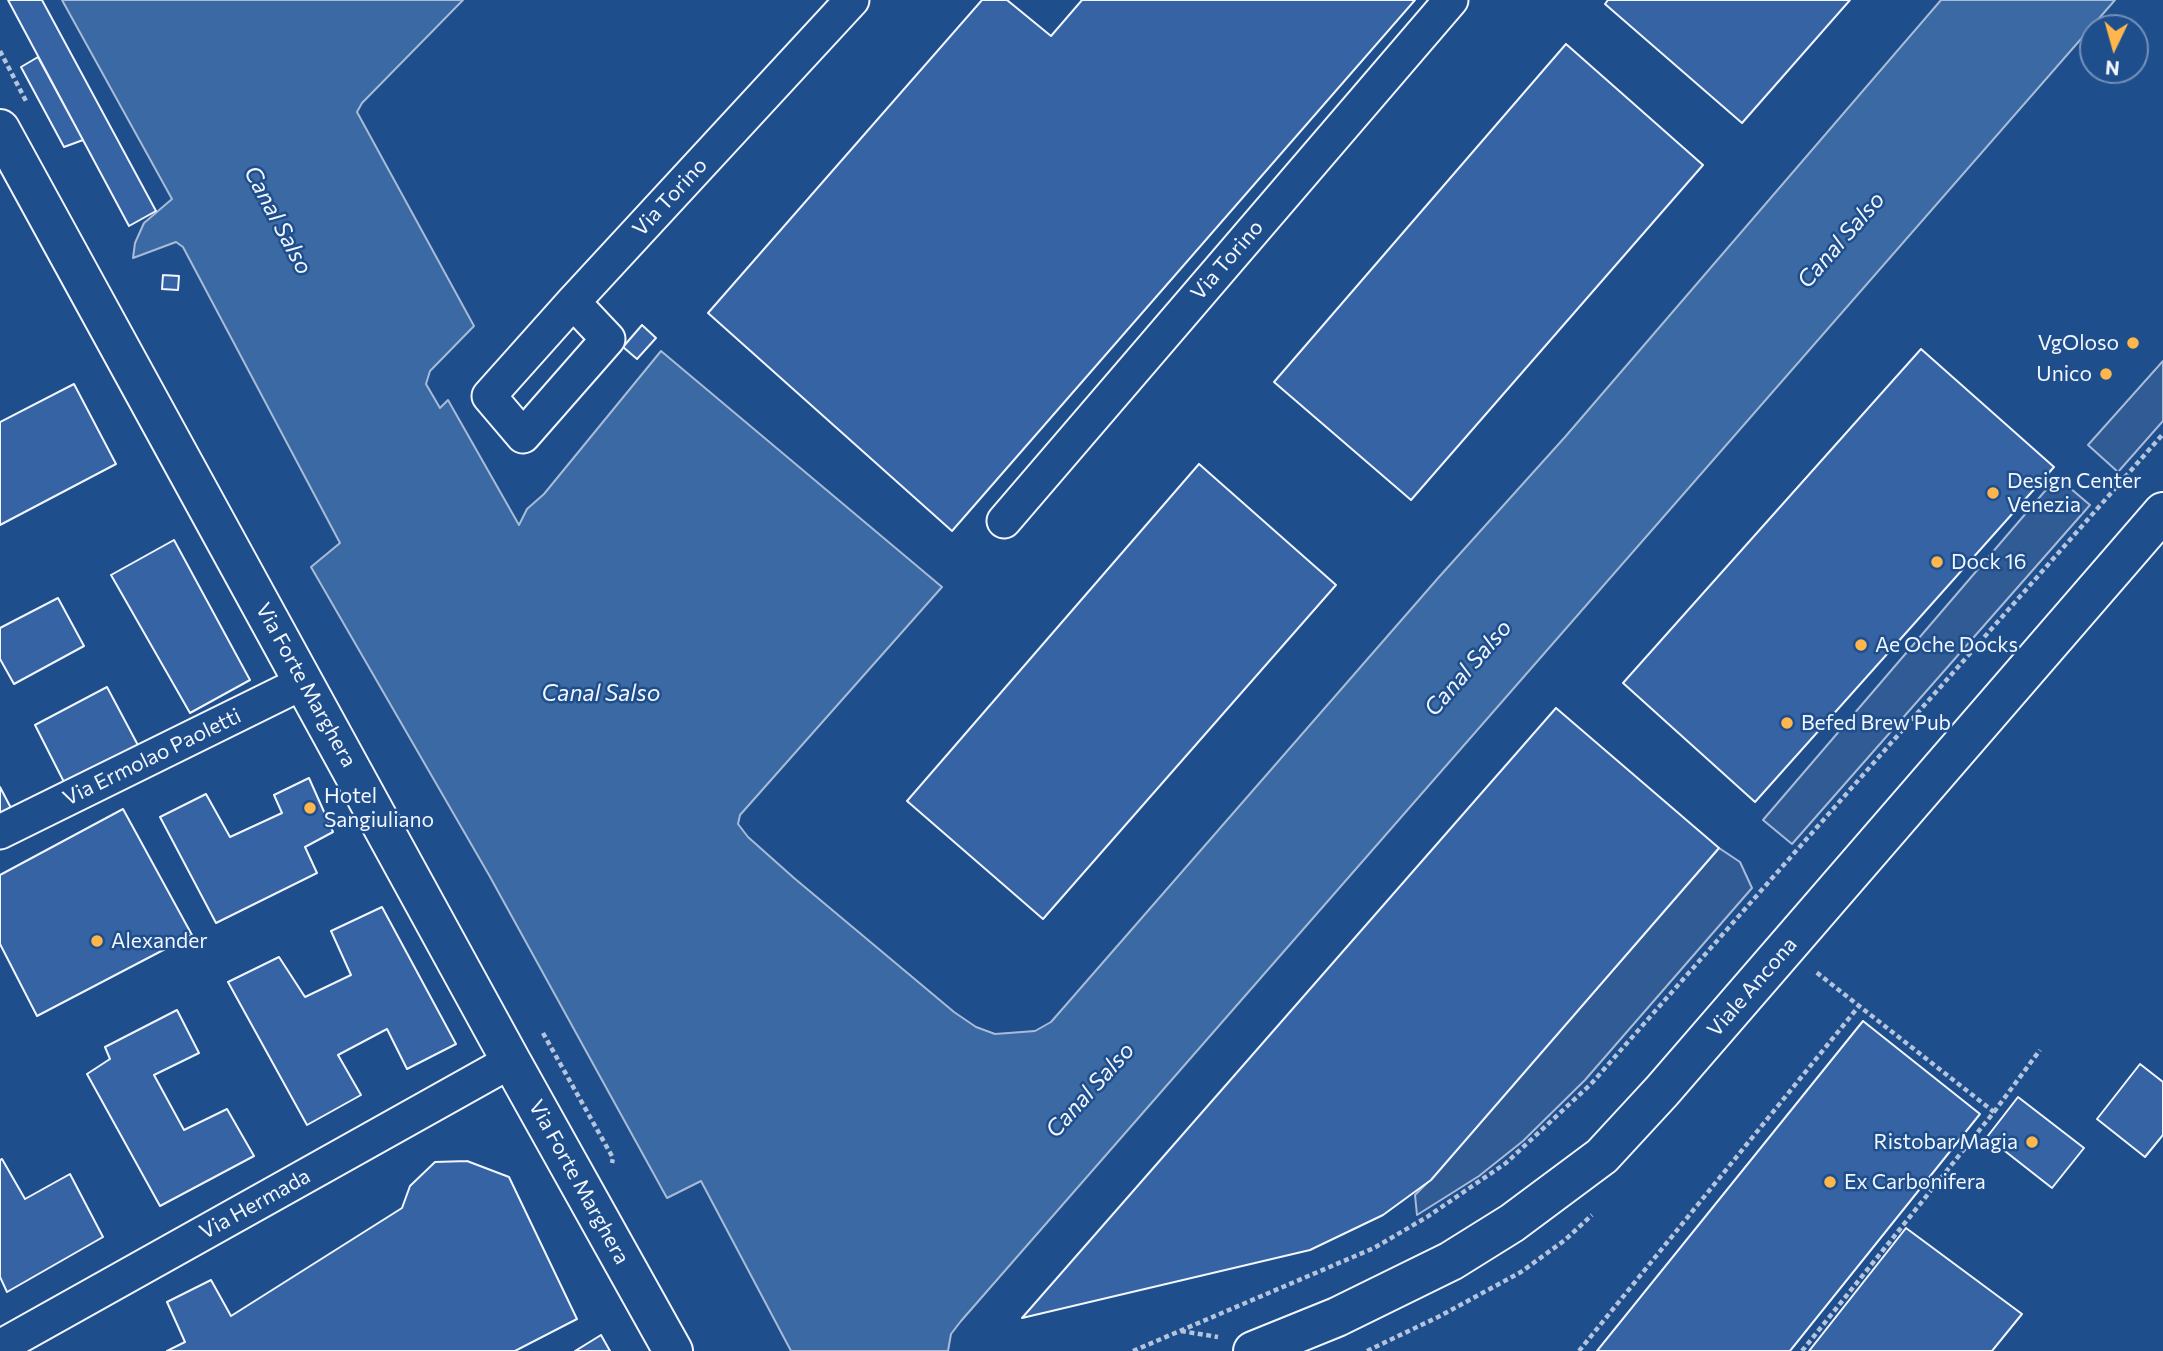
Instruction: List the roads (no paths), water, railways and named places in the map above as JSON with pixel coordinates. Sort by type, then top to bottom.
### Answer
[{"type":"street","name":"Via Torino","points":[[573,302],[852,0]]},
{"type":"street","name":"Via Torino","points":[[1004,521],[1451,0]]},
{"type":"street","name":"Via Forte Marghera","points":[[0,128],[511,1061],[673,1351]]},
{"type":"street","name":"Viale Ancona","points":[[1254,1351],[1337,1317],[1451,1261],[1512,1223],[1602,1156],[1662,1091],[2163,512]]},
{"type":"street","name":"Via Ermolao Paoletti","points":[[0,832],[304,682]]},
{"type":"street","name":"Via Hermada","points":[[0,1347],[511,1061]]},
{"type":"water","name":"Canal Salso","points":[[62,0],[463,0],[362,103],[357,112],[474,326],[430,371],[426,384],[440,408],[448,400],[519,525],[527,509],[544,494],[661,351],[942,587],[740,815],[738,824],[748,837],[794,878],[954,1012],[976,1027],[995,1034],[1035,1031],[1051,1022],[1439,577],[1565,437],[1941,0],[2115,0],[2103,14],[2079,14],[2079,41],[961,1321],[951,1334],[948,1351],[791,1351],[701,1181],[667,1198],[489,875],[311,567],[340,543],[183,247],[176,242],[133,258],[135,243],[144,223],[172,199]]},
{"type":"place","name":"VgOloso","points":[[2133,343]]},
{"type":"place","name":"Unico","points":[[2106,374]]},
{"type":"place","name":"Design Center Venezia","points":[[1993,493]]},
{"type":"place","name":"Dock 16","points":[[1937,562]]},
{"type":"place","name":"Ae Oche Docks","points":[[1861,645]]},
{"type":"place","name":"Befed Brew Pub","points":[[1787,723]]},
{"type":"place","name":"Hotel Sangiuliano","points":[[310,808]]},
{"type":"place","name":"Alexander","points":[[97,941]]},
{"type":"place","name":"Ristobar Magia","points":[[2032,1142]]},
{"type":"place","name":"Ex Carbonifera","points":[[1830,1182]]}]
